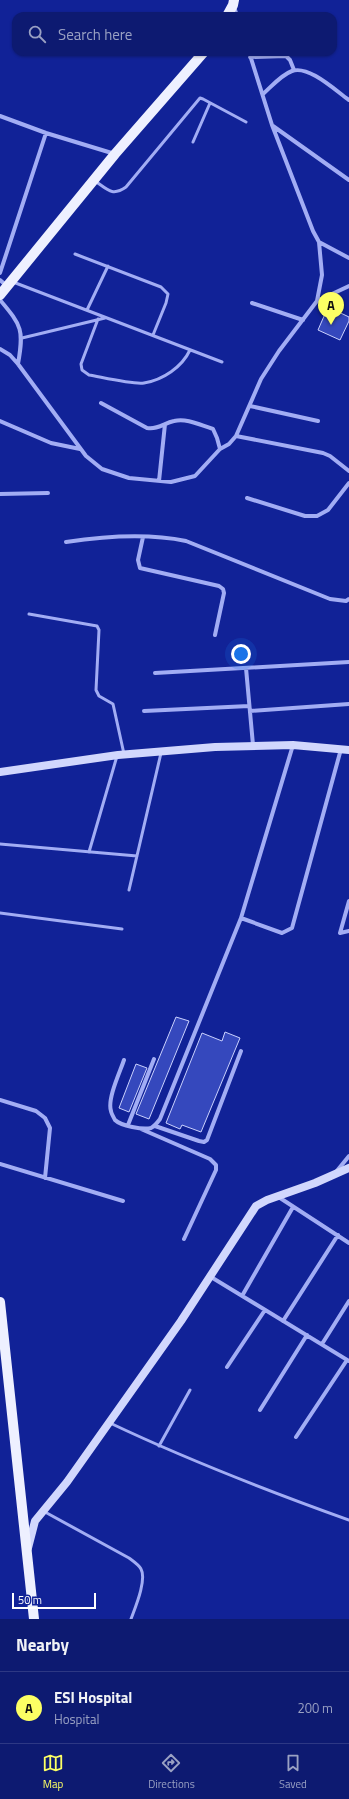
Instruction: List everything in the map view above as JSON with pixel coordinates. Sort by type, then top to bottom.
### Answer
[{"type":"main road","points":[[229,12],[233,2]]},
{"type":"main road","points":[[0,295],[6,282],[201,56]]},
{"type":"main road","points":[[0,1302],[34,1619]]},
{"type":"street","points":[[233,2],[236,12]]},
{"type":"street","points":[[0,350],[10,356],[18,364],[86,456],[102,469],[128,478],[171,482],[195,476],[220,449],[229,444],[236,436],[262,379],[279,351],[317,300],[322,275],[319,242],[272,125],[251,56]]},
{"type":"street","points":[[286,56],[290,60],[294,70]]},
{"type":"street","points":[[263,94],[286,74],[294,70],[307,71],[349,100]]},
{"type":"street","points":[[0,116],[46,133],[115,154]]},
{"type":"street","points":[[272,125],[349,180]]},
{"type":"street","points":[[0,273],[46,133]]},
{"type":"street","points":[[319,242],[349,258]]},
{"type":"street","points":[[317,300],[349,286]]},
{"type":"street","points":[[0,300],[15,318],[21,330],[22,338],[18,364]]},
{"type":"street","points":[[252,302],[303,320]]},
{"type":"street","points":[[101,403],[147,428],[154,429],[173,421],[184,420],[213,429],[218,438],[220,449]]},
{"type":"street","points":[[250,406],[318,420]]},
{"type":"street","points":[[0,420],[51,443],[81,449]]},
{"type":"street","points":[[159,481],[165,424]]},
{"type":"street","points":[[236,436],[330,456],[349,471]]},
{"type":"street","points":[[247,498],[305,516],[317,516],[328,510],[349,483]]},
{"type":"street","points":[[0,494],[48,493]]},
{"type":"street","points":[[66,542],[110,536],[170,538],[186,542],[330,599],[346,601],[349,599]]},
{"type":"street","points":[[143,537],[138,560],[140,568],[219,586],[223,589],[224,593],[215,635]]},
{"type":"street","points":[[155,673],[349,662]]},
{"type":"street","points":[[246,668],[253,745]]},
{"type":"street","points":[[250,711],[349,704]]},
{"type":"street","points":[[144,711],[249,706]]},
{"type":"street","points":[[0,772],[121,754],[253,745],[293,745],[345,749],[292,928],[282,933],[241,918]]},
{"type":"street","points":[[155,1126],[160,1119],[241,918],[293,745]]},
{"type":"street","points":[[349,901],[340,933],[349,931]]},
{"type":"street","points":[[141,1129],[155,1126],[199,1141],[204,1142],[207,1140],[241,1051]]},
{"type":"street","points":[[128,1125],[154,1059]]},
{"type":"street","points":[[124,1060],[111,1097],[110,1110],[115,1120],[141,1129],[210,1159],[216,1165],[216,1170],[184,1239]]},
{"type":"street","points":[[0,1100],[36,1111],[45,1118],[50,1128],[45,1178]]},
{"type":"street","points":[[333,1175],[349,1156]]},
{"type":"street","points":[[0,1164],[123,1201]]},
{"type":"street","points":[[26,1552],[35,1521],[67,1482],[211,1277],[256,1206],[277,1196],[315,1183],[349,1168]]},
{"type":"street","points":[[277,1196],[349,1243]]},
{"type":"street","points":[[242,1296],[293,1207]]},
{"type":"street","points":[[283,1321],[338,1235]]},
{"type":"street","points":[[211,1277],[348,1360],[296,1437]]},
{"type":"street","points":[[322,1344],[349,1301]]},
{"type":"street","points":[[227,1367],[265,1310]]},
{"type":"street","points":[[260,1410],[307,1335]]},
{"type":"lane","points":[[94,180],[111,192],[116,193],[129,184],[197,100],[204,99],[246,122]]},
{"type":"lane","points":[[193,142],[210,103]]},
{"type":"lane","points":[[76,254],[161,287],[168,294],[153,336]]},
{"type":"lane","points":[[87,310],[108,266]]},
{"type":"lane","points":[[6,282],[87,310],[222,362]]},
{"type":"lane","points":[[22,338],[106,318]]},
{"type":"lane","points":[[98,320],[81,364],[82,370],[89,375],[143,384],[160,379],[179,366],[187,358],[190,350]]},
{"type":"lane","points":[[29,614],[97,626],[99,630],[96,690],[99,696],[113,704],[121,754],[89,852]]},
{"type":"lane","points":[[129,890],[161,752]]},
{"type":"lane","points":[[0,844],[137,856]]},
{"type":"lane","points":[[0,914],[122,929]]},
{"type":"lane","points":[[159,1446],[190,1390]]},
{"type":"lane","points":[[109,1422],[159,1446],[256,1486],[349,1520]]},
{"type":"lane","points":[[43,1511],[129,1558],[141,1568],[143,1576],[141,1587],[131,1619]]},
{"type":"building","points":[[328,307],[349,317],[349,321],[340,340],[318,330]]},
{"type":"building","points":[[176,1017],[189,1021],[149,1119],[136,1114]]},
{"type":"building","points":[[225,1032],[240,1038],[201,1132],[182,1125],[180,1129],[166,1123],[202,1033],[222,1041]]},
{"type":"building","points":[[136,1064],[147,1068],[129,1112],[119,1108]]},
{"type":"place","name":"ESI Hospital","points":[[331,325]]}]
